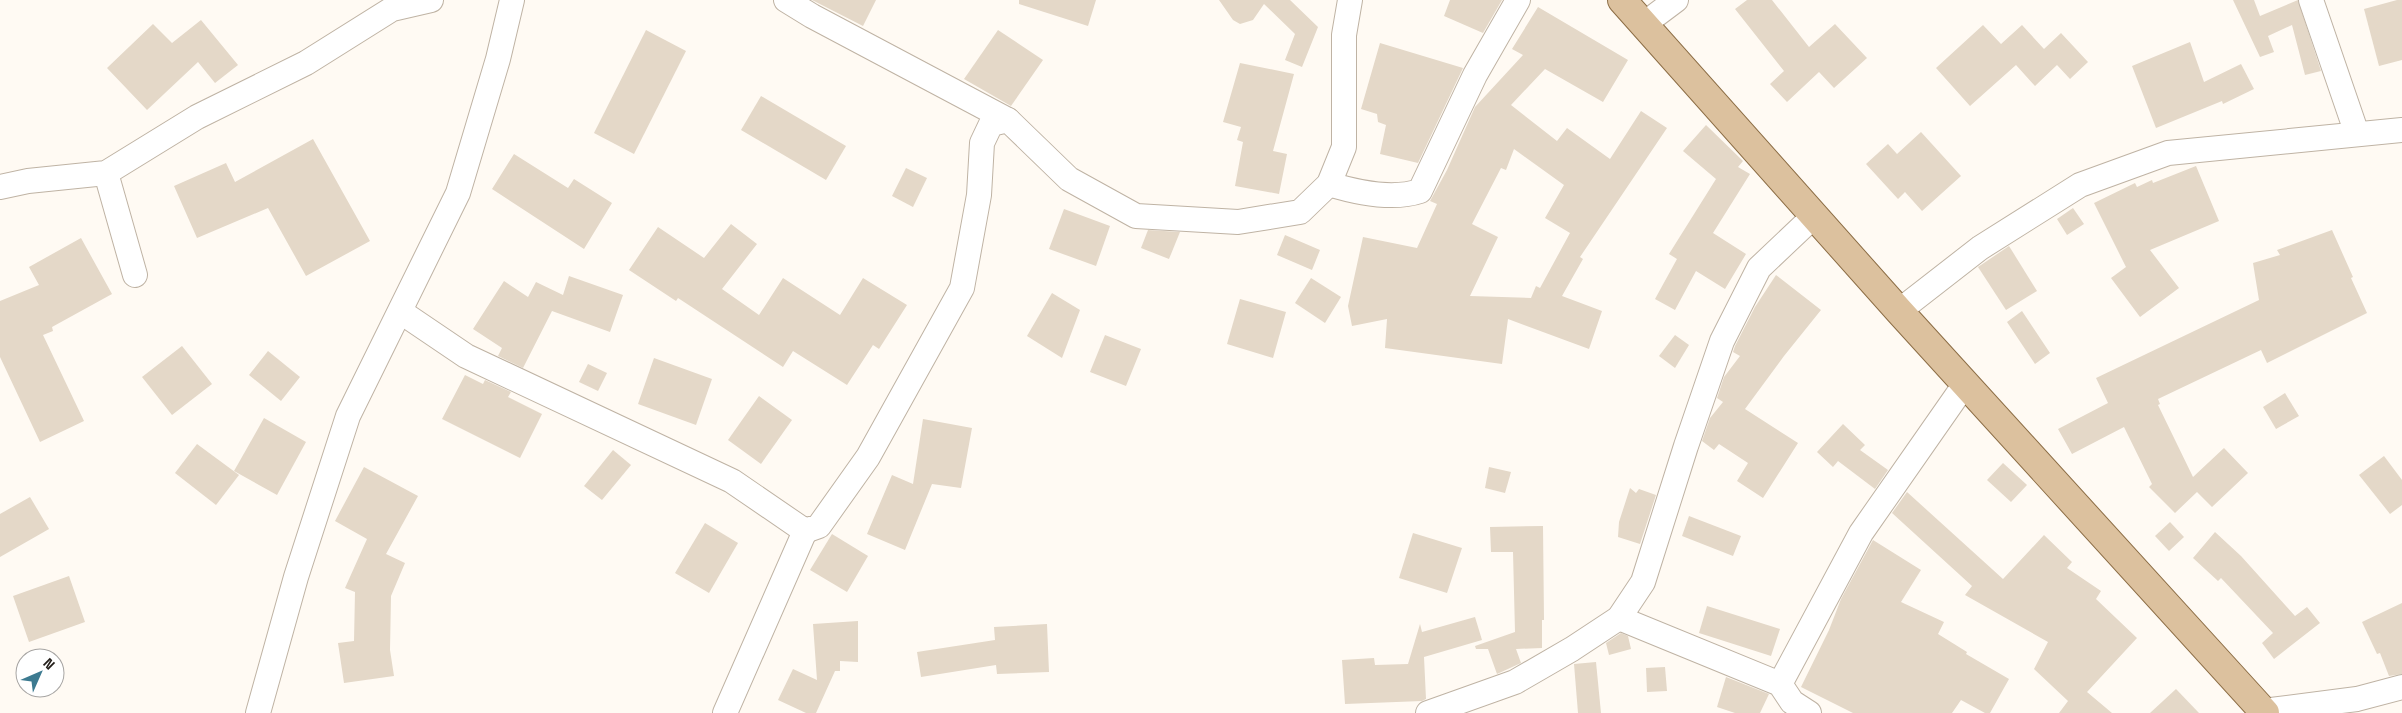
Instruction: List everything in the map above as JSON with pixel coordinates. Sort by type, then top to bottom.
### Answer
[{"type":"main road","points":[[1622,0],[1899,311],[2264,712]]},
{"type":"street","points":[[0,187],[28,181],[106,173],[196,117],[306,63],[392,9],[432,0]]},
{"type":"street","points":[[258,713],[296,577],[348,416],[401,312],[458,193],[498,59],[512,0]]},
{"type":"street","points":[[786,0],[1008,120],[1069,179],[1136,216],[1238,222],[1300,212],[1329,184],[1344,147],[1344,35],[1350,0]]},
{"type":"street","points":[[1329,184],[1358,193],[1410,194],[1420,191],[1475,75],[1518,0]]},
{"type":"street","points":[[1644,24],[1676,0]]},
{"type":"street","points":[[2311,0],[2357,134]]},
{"type":"street","points":[[725,713],[805,531],[819,526],[868,457],[962,288],[979,195],[982,143],[991,124],[1008,120]]},
{"type":"street","points":[[1899,311],[1980,248],[2080,186],[2168,153],[2402,130]]},
{"type":"street","points":[[106,173],[135,275]]},
{"type":"street","points":[[1428,713],[1515,682],[1572,649],[1619,618],[1643,582],[1686,446],[1722,341],[1759,268],[1815,215]]},
{"type":"street","points":[[401,312],[466,356],[732,481],[805,531]]},
{"type":"street","points":[[1780,684],[1861,534],[1965,384]]},
{"type":"street","points":[[1619,618],[1780,684],[1792,702],[1809,713]]},
{"type":"street","points":[[2264,712],[2357,699],[2402,687]]},
{"type":"building","points":[[812,0],[876,0],[863,26]]},
{"type":"building","points":[[1019,0],[1096,0],[1088,26],[1019,4]]},
{"type":"building","points":[[1219,0],[1290,0],[1318,27],[1302,67],[1285,60],[1295,34],[1264,4],[1253,20],[1240,24],[1233,20]]},
{"type":"building","points":[[1450,0],[1502,0],[1483,33],[1444,16]]},
{"type":"building","points":[[1747,0],[1772,0],[1809,47],[1835,24],[1867,58],[1834,88],[1819,72],[1787,102],[1770,84],[1784,71],[1735,9]]},
{"type":"building","points":[[2233,0],[2254,0],[2260,16],[2298,0],[2321,71],[2305,75],[2292,25],[2268,36],[2274,52],[2260,57]]},
{"type":"building","points":[[2402,0],[2402,60],[2379,66],[2364,9]]},
{"type":"building","points":[[1538,7],[1628,60],[1603,102],[1545,69],[1511,105],[1557,141],[1567,128],[1610,159],[1641,111],[1667,128],[1580,257],[1583,259],[1562,296],[1602,311],[1589,349],[1508,319],[1502,364],[1385,348],[1387,319],[1352,326],[1348,306],[1363,237],[1417,248],[1437,204],[1430,201],[1447,170],[1475,107],[1523,55],[1512,49]],"holes":[[[1514,149],[1564,185],[1545,218],[1570,233],[1540,288],[1536,286],[1531,298],[1470,296],[1498,237],[1472,224],[1501,168],[1506,170]]]},
{"type":"building","points":[[201,20],[238,65],[215,83],[198,62],[147,110],[107,68],[153,24],[172,43]]},
{"type":"building","points":[[1983,25],[2001,44],[2022,25],[2044,49],[2061,33],[2088,62],[2070,79],[2057,65],[2035,86],[2016,65],[1970,106],[1936,68]]},
{"type":"building","points":[[646,30],[686,51],[634,154],[594,133]]},
{"type":"building","points":[[998,30],[1043,60],[1011,106],[964,79]]},
{"type":"building","points":[[2190,42],[2204,82],[2241,64],[2254,89],[2223,104],[2222,101],[2156,128],[2132,66]]},
{"type":"building","points":[[1380,43],[1463,68],[1418,163],[1380,154],[1386,125],[1378,122],[1377,114],[1361,109]]},
{"type":"building","points":[[1240,63],[1294,74],[1273,151],[1287,154],[1279,194],[1235,186],[1243,142],[1237,140],[1241,127],[1223,122]]},
{"type":"building","points":[[761,96],[846,146],[826,180],[741,130]]},
{"type":"building","points":[[1706,125],[1743,161],[1738,167],[1750,174],[1713,233],[1746,254],[1725,289],[1696,271],[1675,310],[1655,299],[1677,259],[1669,254],[1716,179],[1683,151]]},
{"type":"building","points":[[1921,132],[1961,176],[1922,211],[1905,192],[1898,199],[1866,164],[1888,144],[1897,154]]},
{"type":"building","points":[[313,139],[370,241],[306,276],[268,208],[197,238],[174,186],[226,163],[235,182]]},
{"type":"building","points":[[514,154],[568,188],[574,179],[612,203],[584,249],[492,189]]},
{"type":"building","points":[[2196,166],[2219,221],[2150,250],[2179,288],[2140,317],[2111,278],[2126,267],[2094,203],[2135,183],[2137,187],[2152,180],[2153,183]]},
{"type":"building","points":[[906,168],[927,178],[913,207],[892,196]]},
{"type":"building","points":[[2073,208],[2084,224],[2067,235],[2057,219]]},
{"type":"building","points":[[1064,209],[1110,226],[1096,266],[1049,249]]},
{"type":"building","points":[[731,224],[757,244],[722,289],[759,315],[783,278],[840,315],[863,278],[907,305],[879,349],[873,345],[847,385],[793,351],[783,367],[678,298],[676,301],[629,270],[658,227],[704,258]]},
{"type":"building","points":[[1148,230],[1180,232],[1169,259],[1141,248]]},
{"type":"building","points":[[2332,230],[2367,313],[2267,363],[2261,350],[2158,399],[2160,404],[2158,405],[2193,477],[2224,448],[2248,473],[2212,507],[2197,492],[2175,513],[2149,487],[2152,484],[2124,427],[2072,454],[2058,429],[2108,403],[2096,378],[2259,300],[2253,263],[2280,255],[2277,250]]},
{"type":"building","points":[[1285,235],[1320,250],[1312,270],[1277,255]]},
{"type":"building","points":[[81,238],[112,294],[52,327],[53,331],[43,335],[84,421],[40,442],[0,357],[0,301],[39,285],[29,267]]},
{"type":"building","points":[[2009,246],[2037,291],[2006,310],[1978,267]]},
{"type":"building","points":[[1776,275],[1821,310],[1745,409],[1798,443],[1763,498],[1737,481],[1748,463],[1719,444],[1714,450],[1702,441],[1710,418],[1723,402],[1717,398],[1724,377],[1740,356],[1733,352],[1735,346],[1755,307]]},
{"type":"building","points":[[569,276],[623,295],[610,332],[552,311],[523,368],[498,356],[502,348],[473,329],[504,281],[528,297],[536,282],[563,295]]},
{"type":"building","points":[[1311,278],[1341,297],[1325,323],[1295,303]]},
{"type":"building","points":[[1052,293],[1080,310],[1062,358],[1027,336]]},
{"type":"building","points":[[1240,299],[1286,312],[1273,358],[1227,344]]},
{"type":"building","points":[[2022,311],[2050,353],[2035,364],[2007,322]]},
{"type":"building","points":[[1105,335],[1141,349],[1126,386],[1090,372]]},
{"type":"building","points":[[1675,335],[1689,345],[1675,368],[1659,356]]},
{"type":"building","points":[[182,346],[212,384],[172,415],[142,377]]},
{"type":"building","points":[[268,351],[300,377],[281,401],[249,375]]},
{"type":"building","points":[[654,358],[712,379],[696,425],[638,404]]},
{"type":"building","points":[[588,364],[607,373],[598,391],[579,382]]},
{"type":"building","points":[[465,375],[483,384],[485,380],[511,392],[508,397],[542,414],[520,458],[442,419]]},
{"type":"building","points":[[2285,393],[2299,416],[2276,429],[2263,407]]},
{"type":"building","points":[[759,396],[792,420],[761,464],[728,440]]},
{"type":"building","points":[[264,418],[306,442],[277,495],[234,471]]},
{"type":"building","points":[[923,419],[972,428],[961,488],[932,484],[905,550],[867,534],[892,475],[913,484]]},
{"type":"building","points":[[1843,424],[1865,445],[1860,450],[1888,470],[1875,489],[1838,461],[1833,467],[1817,452]]},
{"type":"building","points":[[197,444],[239,475],[216,505],[175,473]]},
{"type":"building","points":[[613,450],[631,465],[602,500],[584,486]]},
{"type":"building","points":[[2384,456],[2402,480],[2402,505],[2390,514],[2359,475]]},
{"type":"building","points":[[2003,463],[2027,485],[2011,502],[1987,480]]},
{"type":"building","points":[[364,467],[418,496],[386,554],[405,563],[391,596],[390,650],[394,676],[344,683],[338,643],[354,641],[355,592],[345,588],[367,539],[335,521]]},
{"type":"building","points":[[1489,467],[1511,472],[1505,493],[1485,488]]},
{"type":"building","points":[[1630,488],[1636,493],[1639,489],[1656,495],[1640,544],[1618,537],[1619,522]]},
{"type":"building","points":[[1907,492],[2003,579],[2044,535],[2072,562],[2067,568],[2101,591],[2096,599],[2137,638],[2087,692],[2112,713],[2059,713],[2068,701],[2034,669],[2048,642],[1965,595],[1972,586],[1892,513]]},
{"type":"building","points":[[30,497],[49,529],[0,557],[0,514]]},
{"type":"building","points":[[1689,516],[1741,536],[1733,556],[1682,536]]},
{"type":"building","points":[[2170,522],[2184,537],[2169,551],[2155,536]]},
{"type":"building","points":[[705,523],[738,543],[709,593],[675,573]]},
{"type":"building","points":[[1543,526],[1544,620],[1542,620],[1542,648],[1516,649],[1521,663],[1497,674],[1488,649],[1476,649],[1475,646],[1515,632],[1513,552],[1491,552],[1490,527]]},
{"type":"building","points":[[2215,532],[2241,556],[2295,616],[2307,607],[2320,623],[2274,659],[2262,643],[2273,633],[2221,578],[2218,581],[2193,558]]},
{"type":"building","points":[[1413,533],[1462,548],[1447,593],[1399,578]]},
{"type":"building","points":[[832,534],[868,556],[847,592],[810,570]]},
{"type":"building","points":[[1873,540],[1921,570],[1901,602],[1944,622],[1938,634],[1967,652],[1966,654],[2009,679],[1990,713],[1985,713],[1961,700],[1952,713],[1853,713],[1801,687],[1829,630],[1841,599]]},
{"type":"building","points":[[69,576],[85,622],[29,642],[13,596]]},
{"type":"building","points":[[2402,603],[2402,674],[2389,676],[2380,653],[2377,654],[2362,622]]},
{"type":"building","points":[[1707,606],[1780,629],[1771,656],[1699,633]]},
{"type":"building","points":[[1475,617],[1482,640],[1424,657],[1426,699],[1422,701],[1345,704],[1342,660],[1374,658],[1375,665],[1408,664],[1420,624],[1422,632]]},
{"type":"building","points":[[858,621],[858,662],[840,661],[840,671],[835,671],[816,713],[806,713],[778,700],[793,669],[817,680],[813,624]]},
{"type":"building","points":[[1047,624],[1049,672],[997,674],[996,665],[921,677],[917,652],[995,640],[994,627]]},
{"type":"building","points":[[1621,633],[1628,636],[1631,649],[1609,655],[1606,643]]},
{"type":"building","points":[[1596,662],[1601,713],[1578,713],[1574,664]]},
{"type":"building","points":[[1665,667],[1667,691],[1647,692],[1646,668]]},
{"type":"building","points":[[1726,677],[1769,694],[1760,713],[1735,713],[1717,707]]},
{"type":"building","points":[[2176,689],[2199,713],[2150,713]]}]
